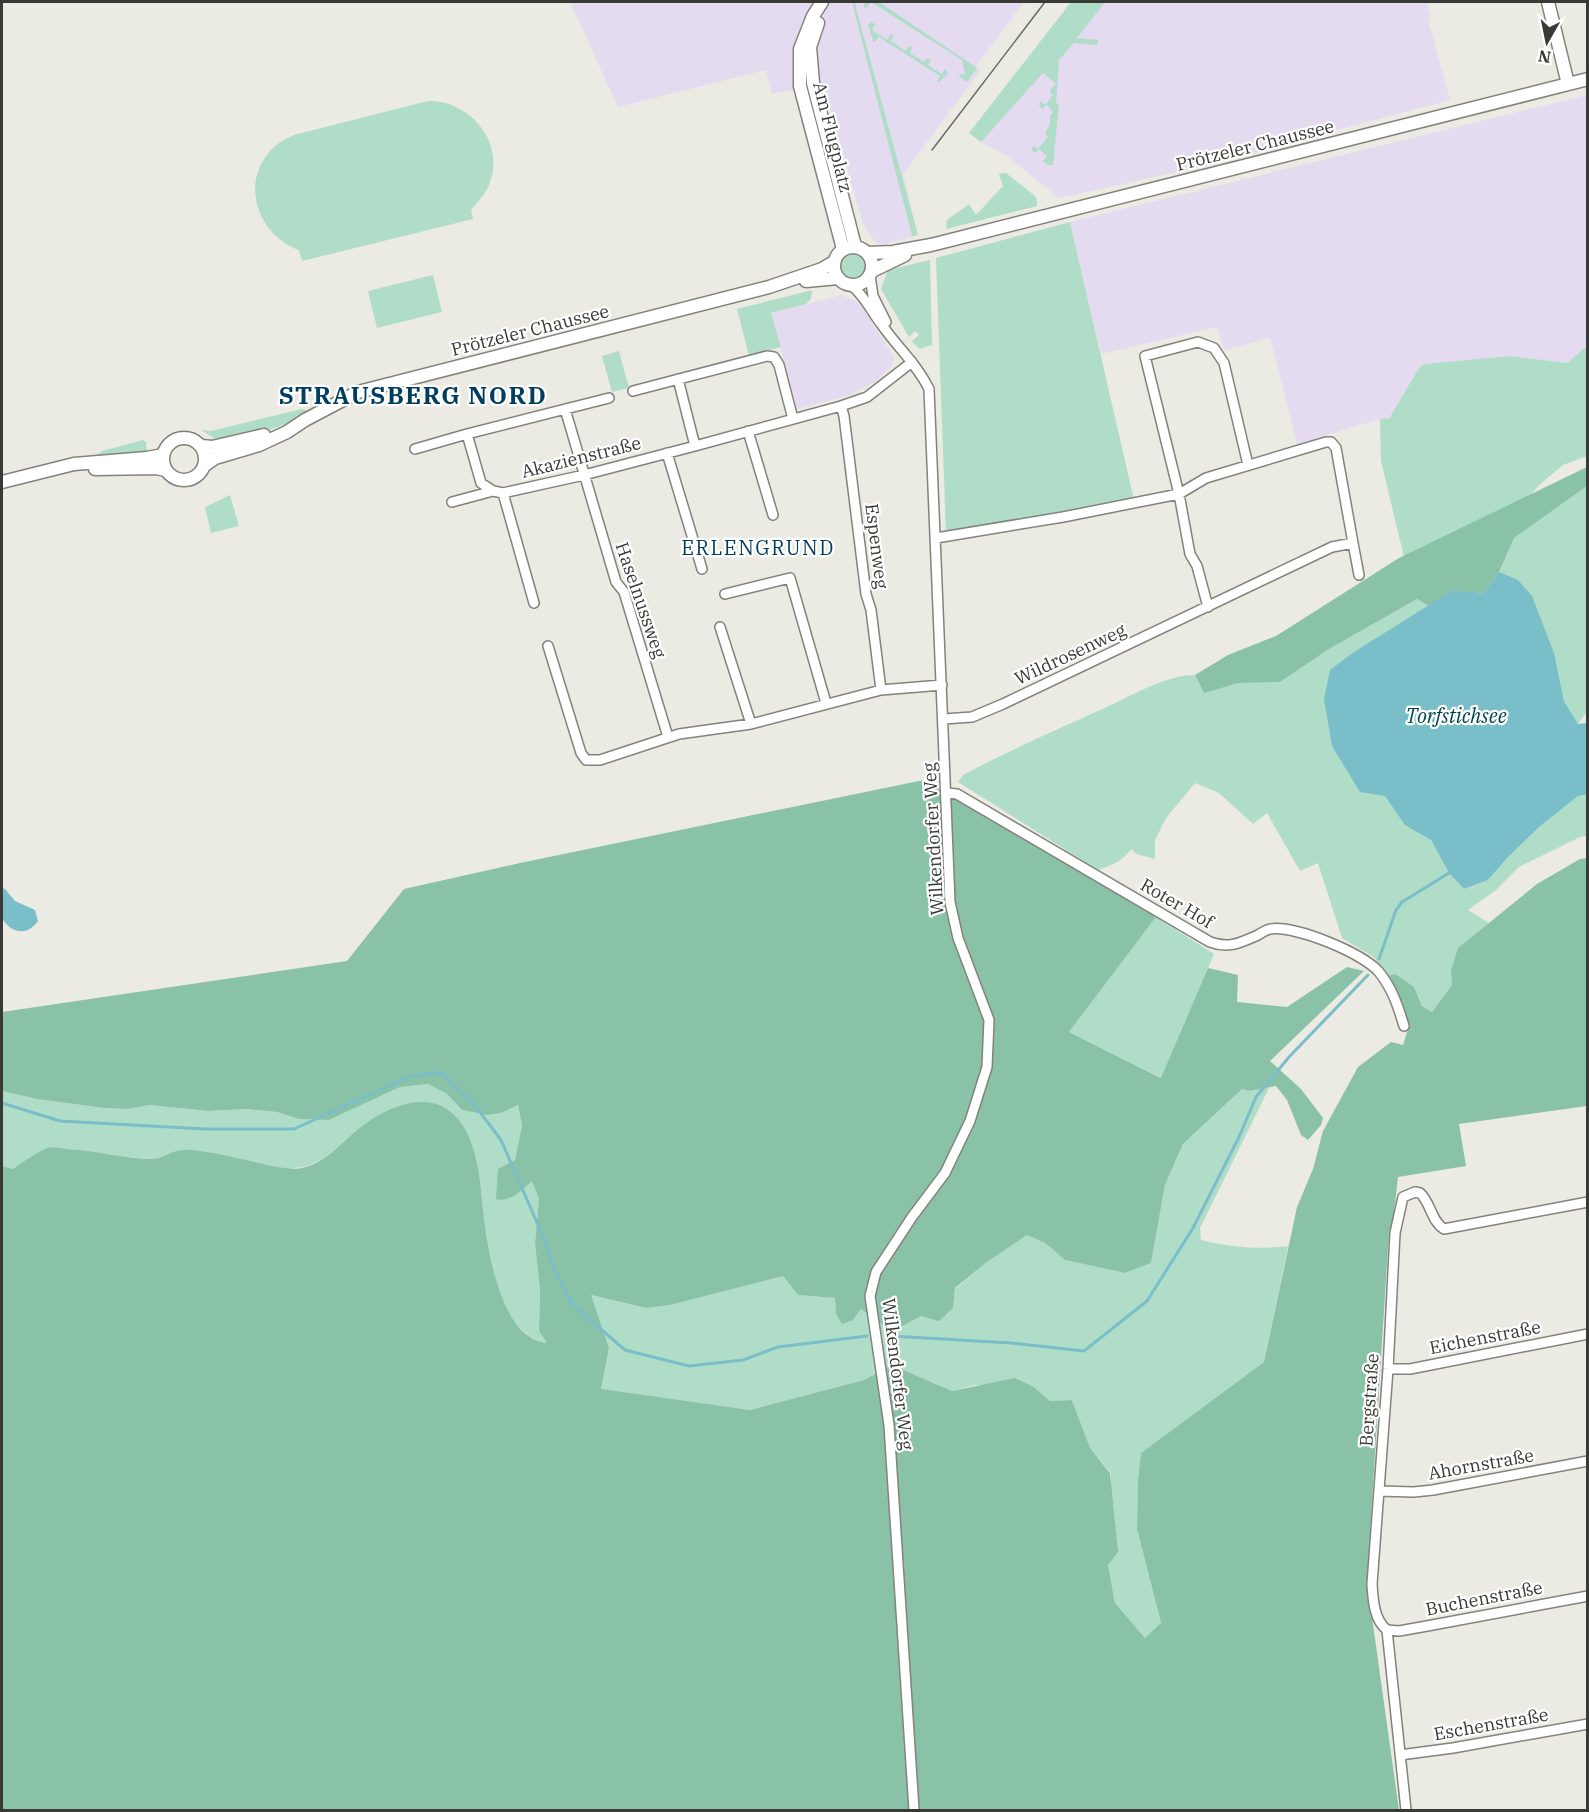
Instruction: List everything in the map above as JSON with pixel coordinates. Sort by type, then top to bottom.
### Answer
[{"type":"main road","name":"Am Flugplatz","points":[[822,2],[813,16],[800,49],[800,86],[849,248]]},
{"type":"main road","name":"Am Flugplatz","points":[[827,2],[811,44],[810,65],[849,248]]},
{"type":"main road","points":[[1548,2],[1568,84]]},
{"type":"main road","name":"Prötzeler Chaussee","points":[[868,253],[893,252],[931,245],[1587,80]]},
{"type":"main road","name":"Prötzeler Chaussee","points":[[851,285],[862,283],[871,273],[894,259],[931,245]]},
{"type":"main road","points":[[851,285],[838,278],[834,271],[834,262],[838,253],[849,248],[868,253],[872,260],[871,273]]},
{"type":"main road","name":"Prötzeler Chaussee","points":[[63,468],[166,470],[172,477],[186,480],[196,477],[214,458],[276,438],[358,392],[769,287],[822,269],[834,262]]},
{"type":"main road","name":"Prötzeler Chaussee","points":[[769,287],[838,278]]},
{"type":"main road","name":"Prötzeler Chaussee","points":[[2,482],[74,464],[147,458],[163,454],[171,441],[180,438],[191,438],[202,446],[212,447],[248,440],[305,420]]},
{"type":"main road","points":[[202,446],[205,465]]},
{"type":"main road","points":[[163,454],[166,470]]},
{"type":"street","name":"Wilkendorfer Weg","points":[[871,273],[873,296],[898,343],[929,389],[950,902],[958,938],[989,1020],[987,1067],[970,1121],[945,1173],[912,1217],[876,1272],[870,1296],[889,1425],[914,1810]]},
{"type":"street","name":"Wilkendorfer Weg","points":[[851,285],[863,295],[882,327],[898,343]]},
{"type":"street","points":[[1208,607],[1197,566],[1190,554],[1179,494],[1145,356],[1198,342],[1214,348],[1224,363],[1248,465]]},
{"type":"street","points":[[633,391],[767,356],[774,357],[779,365],[793,419]]},
{"type":"street","name":"Akazienstraße","points":[[452,502],[493,491],[503,493],[584,475],[840,406],[867,397],[912,362]]},
{"type":"street","points":[[678,379],[695,446]]},
{"type":"street","points":[[415,449],[609,398]]},
{"type":"street","name":"Espenweg","points":[[840,406],[844,416],[866,594],[871,609],[881,690]]},
{"type":"street","name":"Haselnussweg","points":[[565,409],[616,582],[624,592],[669,736]]},
{"type":"street","points":[[748,431],[773,515]]},
{"type":"street","points":[[467,434],[481,483],[493,491]]},
{"type":"street","points":[[936,538],[1063,517],[1179,494],[1206,478],[1331,442],[1336,448],[1359,575]]},
{"type":"street","name":"Akazienstraße","points":[[667,453],[702,570]]},
{"type":"street","name":"Akazienstraße","points":[[503,493],[534,603]]},
{"type":"street","name":"Wildrosenweg","points":[[944,719],[972,717],[1003,704],[1332,547],[1353,543]]},
{"type":"street","points":[[725,594],[790,578],[826,703]]},
{"type":"street","points":[[720,627],[751,724]]},
{"type":"street","points":[[548,646],[581,753],[586,760],[600,760],[669,736],[751,724],[881,690],[942,685]]},
{"type":"street","name":"Roter Hof","points":[[947,793],[957,794],[1222,947],[1270,929],[1298,933],[1333,943],[1377,970],[1395,998],[1404,1026]]},
{"type":"street","name":"Bergstraße","points":[[1406,1810],[1387,1630],[1377,1616],[1372,1584],[1388,1369],[1395,1233],[1400,1204],[1403,1197],[1415,1192],[1420,1193],[1439,1226],[1444,1229],[1587,1202]]},
{"type":"street","name":"Eichenstraße","points":[[1388,1369],[1410,1369],[1587,1334]]},
{"type":"street","name":"Ahornstraße","points":[[1379,1491],[1414,1492],[1444,1488],[1587,1461]]},
{"type":"street","name":"Buchenstraße","points":[[1387,1630],[1399,1631],[1587,1596]]},
{"type":"street","name":"Eschenstraße","points":[[1400,1755],[1453,1749],[1587,1724]]},
{"type":"shaded area","points":[[570,2],[1024,2],[976,66],[981,70],[903,174],[918,235],[884,244],[877,243],[863,224],[823,84],[772,94],[766,70],[618,107]]},
{"type":"shaded area","points":[[1099,2],[1427,2],[1431,17],[1428,19],[1450,100],[1195,168],[1059,198],[1010,158],[981,142]]},
{"type":"shaded area","points":[[1587,95],[1587,346],[1567,363],[1510,356],[1419,368],[1391,418],[1380,419],[1297,444],[1270,338],[1224,350],[1217,327],[1101,354],[1070,222]]},
{"type":"shaded area","points":[[842,295],[860,304],[894,357],[892,366],[876,381],[848,396],[797,409],[771,313]]},
{"type":"green space","points":[[852,2],[855,2],[918,235],[912,236]]},
{"type":"green space","points":[[864,2],[871,2],[867,8],[864,7]]},
{"type":"green space","points":[[871,2],[879,2],[977,68],[967,82],[958,75],[965,74],[962,60]]},
{"type":"green space","points":[[1071,2],[1105,2],[1077,38],[1098,40],[1097,45],[1074,43],[1059,60],[1056,103],[1059,104],[1053,165],[1048,165],[1043,161],[1047,156],[1039,149],[1035,153],[1031,149],[1033,146],[1038,149],[1048,137],[1045,133],[1053,112],[1047,105],[1042,109],[1039,105],[1040,101],[1045,105],[1053,95],[1049,91],[1056,84],[1043,73],[981,142],[969,133]]},
{"type":"green space","points":[[871,22],[875,24],[872,30],[887,40],[891,34],[894,36],[891,41],[905,51],[909,46],[912,48],[910,53],[924,62],[927,58],[931,60],[928,65],[942,74],[945,69],[948,73],[939,82],[937,81],[940,76],[879,37],[875,42],[873,41],[868,25]]},
{"type":"green space","points":[[428,101],[443,102],[456,107],[469,115],[487,136],[492,150],[491,179],[485,192],[471,210],[473,219],[302,261],[299,250],[285,243],[273,233],[258,207],[255,193],[256,178],[261,163],[271,150],[294,135]]},
{"type":"green space","points":[[1006,173],[1035,196],[1037,206],[946,229],[947,220],[969,204],[976,215],[1003,186],[999,175]]},
{"type":"green space","points":[[1070,222],[1134,500],[946,533],[936,258]]},
{"type":"green space","points":[[854,253],[863,257],[867,266],[863,275],[854,279],[845,275],[841,266],[845,257]]},
{"type":"green space","points":[[930,260],[932,345],[919,349],[912,341],[919,335],[915,331],[909,337],[881,289],[888,270]]},
{"type":"green space","points":[[433,275],[442,312],[377,328],[368,291]]},
{"type":"green space","points":[[812,290],[811,299],[806,304],[771,313],[781,347],[749,356],[737,309]]},
{"type":"green space","points":[[1587,346],[1587,456],[1563,465],[1539,485],[1518,510],[1396,564],[1404,557],[1381,461],[1380,419],[1391,418],[1419,368],[1425,364],[1510,356],[1567,363]]},
{"type":"green space","points":[[619,351],[629,388],[612,392],[602,356]]},
{"type":"green space","points":[[302,409],[309,411],[284,425],[253,435],[251,431],[216,439],[201,430],[211,431]]},
{"type":"green space","points":[[143,440],[146,442],[147,455],[92,459],[102,451]]},
{"type":"green space","points":[[1587,467],[1587,486],[1514,538],[1499,572],[1483,594],[1453,591],[1429,606],[1417,599],[1329,649],[1280,682],[1238,683],[1204,693],[1195,675],[1228,655],[1276,636],[1399,558]]},
{"type":"green space","points":[[1587,486],[1588,710],[1578,724],[1564,701],[1557,667],[1499,572],[1514,538]]},
{"type":"green space","points":[[230,495],[239,526],[211,533],[205,507]]},
{"type":"green space","points":[[1417,599],[1429,606],[1380,637],[1398,792],[1431,840],[1449,873],[1464,889],[1488,880],[1508,857],[1507,838],[1587,777],[1587,836],[1580,837],[1519,867],[1496,890],[1468,910],[1489,923],[1466,942],[1456,955],[1452,985],[1432,1012],[1422,1006],[1414,987],[1387,976],[1374,957],[1342,938],[1318,863],[1300,871],[1267,813],[1253,824],[1219,793],[1195,783],[1166,818],[1155,840],[1155,859],[1137,854],[1131,849],[1121,860],[1098,870],[958,782],[963,775],[1017,748],[1173,678],[1195,675],[1204,692],[1238,683],[1280,682],[1329,649]]},
{"type":"green space","points":[[924,780],[1156,917],[1069,1032],[1161,1078],[1208,968],[1238,975],[1237,1002],[1287,1007],[1347,967],[1364,971],[1270,1061],[1301,1089],[1323,1118],[1321,1125],[1308,1140],[1301,1135],[1287,1100],[1276,1086],[1249,1091],[1242,1089],[1183,1144],[1165,1185],[1151,1263],[1125,1273],[1065,1260],[1045,1243],[1027,1235],[987,1262],[955,1288],[953,1308],[939,1321],[921,1316],[892,1332],[861,1309],[853,1320],[842,1324],[836,1314],[835,1298],[798,1295],[783,1276],[670,1305],[646,1308],[591,1295],[609,1348],[601,1389],[750,1410],[864,1380],[892,1365],[952,1391],[1015,1378],[1034,1387],[1050,1401],[1072,1400],[1090,1448],[1110,1473],[1118,1552],[1108,1565],[1115,1603],[1145,1638],[1161,1623],[1137,1529],[1141,1453],[1264,1362],[1297,1207],[1313,1169],[1323,1131],[1358,1067],[1391,1042],[1403,1045],[1409,1026],[1401,1001],[1387,976],[1395,974],[1414,987],[1422,1006],[1432,1012],[1452,985],[1451,971],[1458,948],[1537,884],[1580,859],[1587,858],[1587,1106],[1459,1124],[1466,1166],[1398,1177],[1392,1231],[1389,1231],[1367,1582],[1399,1810],[2,1810],[2,1166],[13,1169],[39,1152],[52,1148],[151,1159],[189,1150],[284,1168],[302,1168],[326,1157],[380,1114],[415,1102],[438,1105],[458,1119],[472,1145],[479,1175],[490,1253],[500,1293],[519,1327],[532,1338],[547,1343],[539,1331],[540,1290],[535,1243],[539,1199],[532,1181],[511,1197],[496,1199],[498,1169],[515,1160],[522,1125],[518,1105],[501,1113],[487,1115],[462,1110],[447,1094],[428,1084],[400,1087],[329,1120],[299,1119],[277,1112],[245,1109],[209,1111],[149,1105],[128,1109],[104,1108],[37,1099],[2,1091],[2,1012],[347,961],[404,889]]},
{"type":"green space","points":[[1156,917],[1214,954],[1162,1078],[1069,1032]]},
{"type":"green space","points":[[428,1084],[447,1094],[462,1110],[487,1115],[501,1113],[518,1105],[522,1125],[515,1160],[498,1169],[532,1180],[539,1199],[535,1243],[540,1290],[539,1331],[548,1344],[532,1337],[518,1326],[508,1311],[495,1275],[484,1221],[340,1146],[315,1163],[294,1168],[182,1150],[154,1159],[49,1148],[13,1169],[2,1166],[2,1091],[37,1099],[104,1108],[128,1109],[149,1105],[209,1111],[245,1109],[277,1112],[299,1119],[329,1120],[400,1087]]},
{"type":"green space","points":[[1270,1086],[1200,1228],[1201,1240],[1255,1248],[1288,1246],[1264,1362],[1141,1453],[1137,1529],[1161,1624],[1145,1638],[1115,1603],[1108,1564],[1111,1473],[1090,1448],[1072,1400],[1050,1401],[1034,1387],[975,1385],[952,1391],[892,1365],[864,1380],[750,1410],[601,1390],[609,1348],[590,1295],[646,1308],[670,1305],[783,1276],[798,1295],[835,1298],[836,1314],[853,1320],[861,1309],[892,1332],[921,1316],[953,1308],[955,1289],[987,1262],[1027,1235],[1045,1243],[1065,1260],[1125,1273],[1151,1263],[1165,1185],[1183,1144],[1242,1089],[1249,1091]]},
{"type":"water","name":"Torfstichsee","points":[[1499,572],[1518,580],[1532,596],[1554,653],[1564,701],[1578,724],[1587,723],[1587,794],[1578,796],[1540,826],[1488,880],[1464,889],[1449,873],[1431,840],[1405,825],[1385,796],[1360,792],[1332,746],[1324,699],[1330,670],[1354,652],[1453,590],[1483,594]]},
{"type":"water","points":[[2,888],[15,901],[35,910],[38,921],[34,926],[19,931],[5,923],[2,918]]},
{"type":"waterway","points":[[1379,959],[1396,910],[1402,902],[1449,873]]},
{"type":"waterway","points":[[891,1336],[1011,1343],[1084,1351],[1147,1301],[1193,1228],[1239,1137],[1256,1097],[1289,1057],[1368,975]]},
{"type":"waterway","points":[[2,1103],[60,1121],[205,1129],[294,1129],[409,1077],[440,1072],[473,1103],[501,1140],[545,1241],[555,1270],[572,1304],[625,1350],[689,1366],[743,1360],[778,1347],[867,1336]]},
{"type":"tram line","points":[[932,150],[1045,2]]},
{"type":"district","name":"STRAUSBERG NORD","points":[[413,395]]},
{"type":"district","name":"ERLENGRUND","points":[[758,547]]}]
